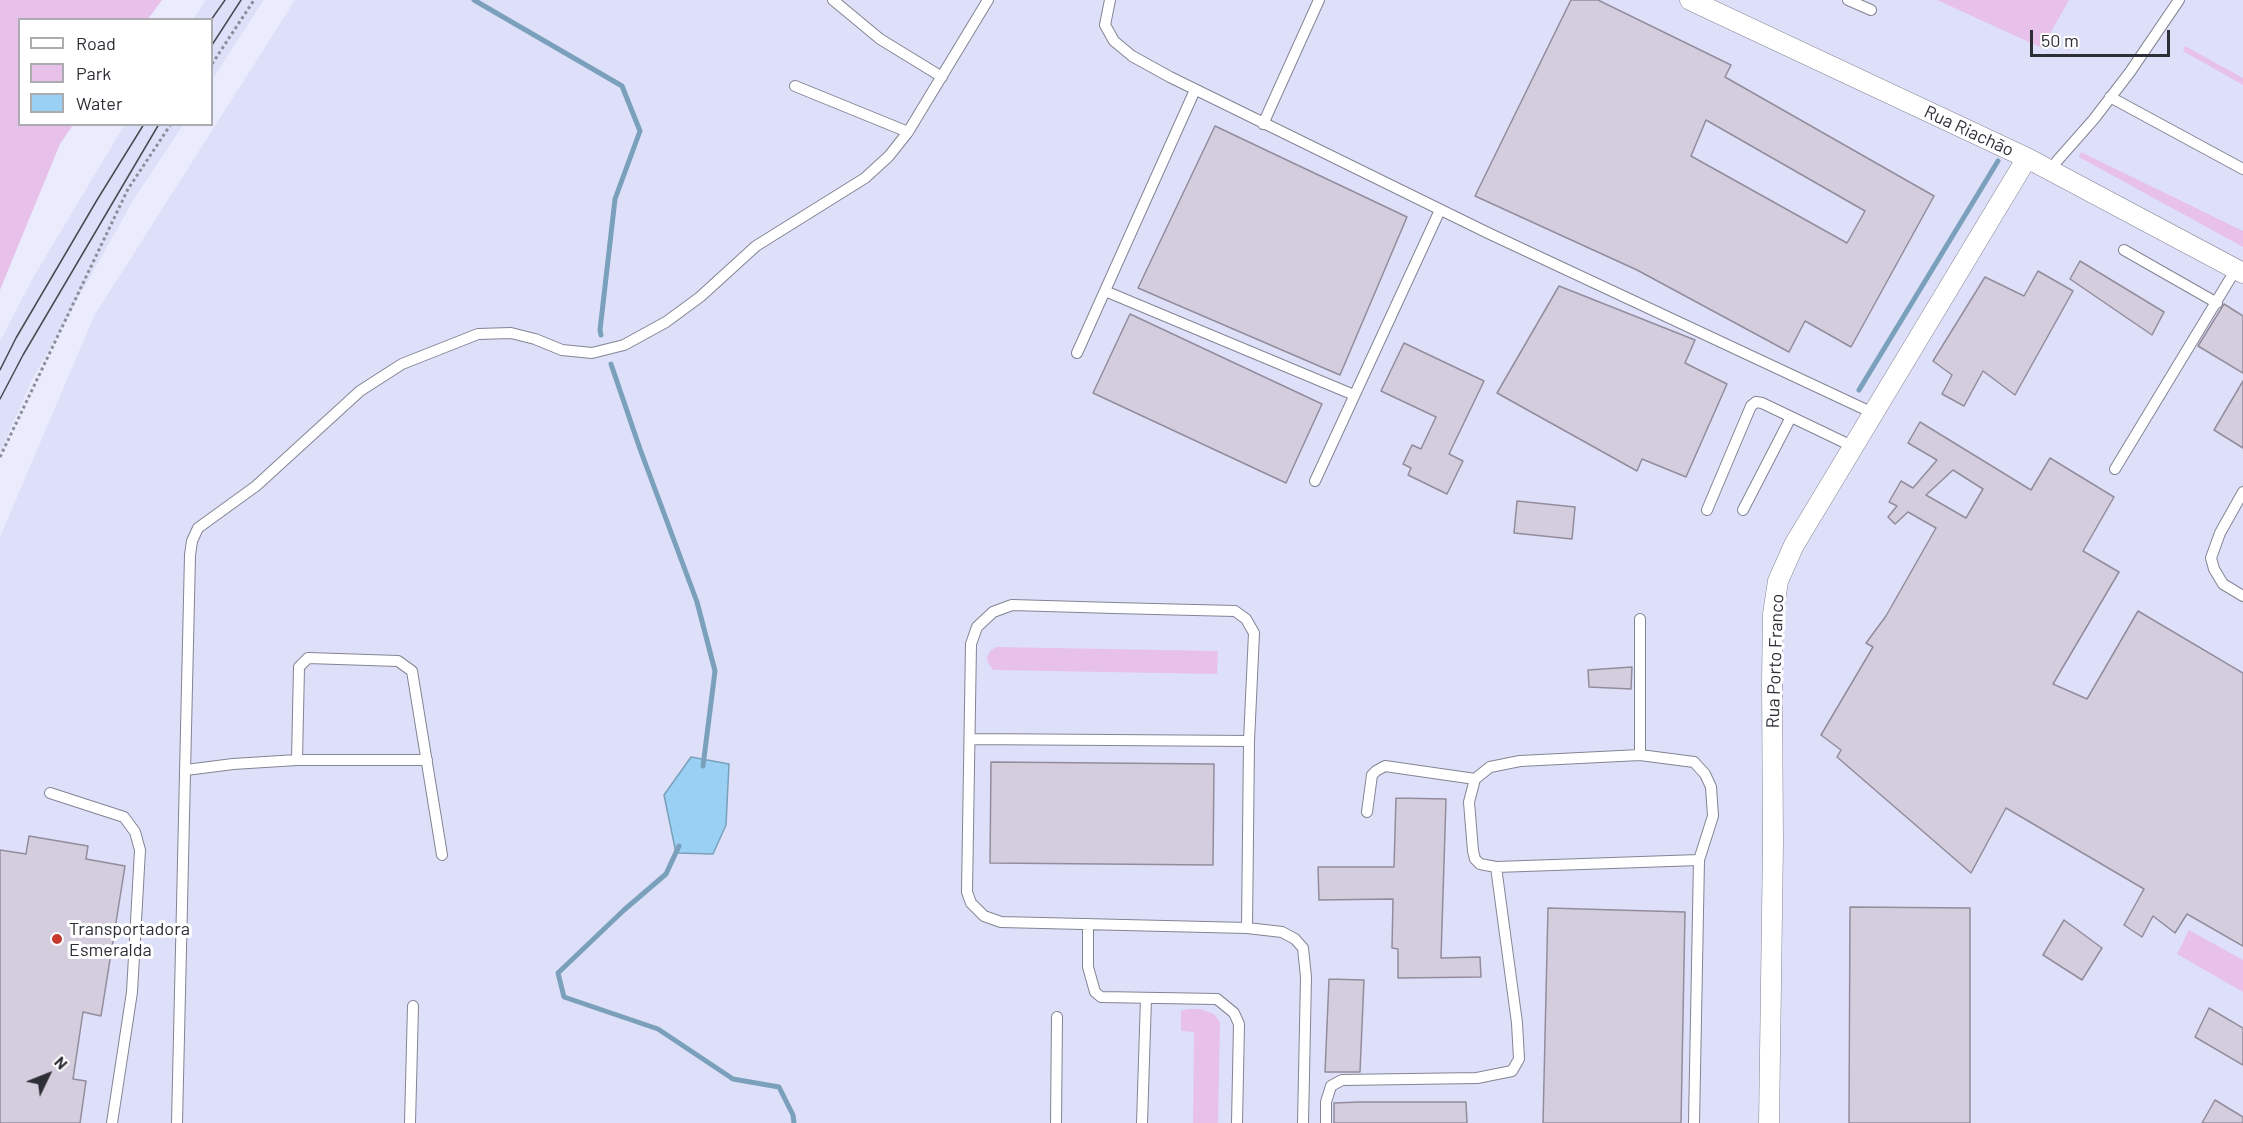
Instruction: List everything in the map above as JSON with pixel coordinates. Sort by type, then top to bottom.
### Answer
[{"type":"street","name":"Rua Riachão","points":[[1690,0],[2027,158],[2239,271]]},
{"type":"street","name":"Rua Porto Franco","points":[[1769,1123],[1773,844],[1773,614],[1778,581],[1794,545],[1875,414],[2027,158]]},
{"type":"lane","points":[[833,0],[880,39],[942,77]]},
{"type":"lane","points":[[177,1123],[190,555],[192,541],[198,528],[256,486],[360,391],[402,364],[478,334],[511,333],[535,339],[562,350],[591,353],[624,345],[646,334],[700,297],[756,246],[865,178],[889,156],[908,132],[988,0]]},
{"type":"lane","points":[[1110,0],[1105,25],[1114,41],[1132,56],[1263,124],[1440,210],[1875,414]]},
{"type":"lane","points":[[1263,124],[1319,0]]},
{"type":"lane","points":[[1848,0],[1872,10]]},
{"type":"lane","points":[[2051,171],[2056,161],[2110,97],[2179,0]]},
{"type":"lane","points":[[795,86],[908,132]]},
{"type":"lane","points":[[1077,353],[1196,90]]},
{"type":"lane","points":[[2110,97],[2243,169]]},
{"type":"lane","points":[[1315,481],[1440,210]]},
{"type":"lane","points":[[2124,250],[2217,303]]},
{"type":"lane","points":[[2115,469],[2239,271]]},
{"type":"lane","points":[[1105,291],[1354,395]]},
{"type":"lane","points":[[1707,510],[1751,406],[1756,402],[1854,447]]},
{"type":"lane","points":[[1743,510],[1791,417]]},
{"type":"lane","points":[[2243,492],[2220,533],[2211,558],[2214,569],[2223,584],[2243,597]]},
{"type":"lane","points":[[1247,928],[1249,741],[1254,633],[1246,619],[1235,611],[1012,605],[993,612],[977,627],[971,644],[967,892],[972,903],[984,916],[1001,922],[1247,928],[1282,932],[1295,939],[1303,948],[1306,977],[1303,1123]]},
{"type":"lane","points":[[1640,619],[1640,755]]},
{"type":"lane","points":[[297,760],[299,667],[308,658],[398,661],[412,670],[442,855]]},
{"type":"lane","points":[[970,739],[1249,741]]},
{"type":"lane","points":[[1694,1123],[1700,860],[1713,816],[1711,787],[1705,774],[1694,762],[1640,755],[1520,761],[1490,767],[1475,779],[1469,802],[1473,851],[1475,859],[1480,864],[1496,867],[1700,860]]},
{"type":"lane","points":[[186,770],[297,760],[427,760]]},
{"type":"lane","points":[[1367,812],[1372,776],[1385,766],[1475,779]]},
{"type":"lane","points":[[50,793],[124,817],[135,832],[140,850],[132,992],[112,1123]]},
{"type":"lane","points":[[1326,1123],[1326,1102],[1330,1086],[1342,1080],[1477,1078],[1512,1071],[1519,1059],[1517,1023],[1496,867]]},
{"type":"lane","points":[[1088,924],[1088,967],[1095,992],[1101,997],[1218,999],[1234,1013],[1239,1024],[1237,1123]]},
{"type":"lane","points":[[1142,1123],[1146,998]]},
{"type":"lane","points":[[411,1123],[413,1006]]},
{"type":"lane","points":[[1056,1123],[1057,1017]]},
{"type":"path","points":[[213,62],[254,0]]},
{"type":"path","points":[[0,458],[128,189],[170,126]]},
{"type":"shaded area","points":[[206,0],[264,0],[213,78],[213,18],[194,18]]},
{"type":"shaded area","points":[[295,0],[2243,0],[2243,1123],[0,1123],[0,537],[94,316]]},
{"type":"shaded area","points":[[124,126],[182,126],[134,199],[32,380],[0,453],[0,341],[34,276]]},
{"type":"green space","points":[[0,0],[162,0],[149,18],[18,18],[18,126],[72,126],[60,144],[0,290]]},
{"type":"green space","points":[[1937,0],[2069,0],[2042,48]]},
{"type":"green space","points":[[2185,46],[2243,78],[2243,85],[2183,51]]},
{"type":"green space","points":[[2081,152],[2243,231],[2243,247],[2079,157]]},
{"type":"green space","points":[[996,647],[1218,651],[1217,674],[993,670],[987,657]]},
{"type":"green space","points":[[2189,930],[2243,960],[2243,992],[2177,954]]},
{"type":"green space","points":[[1200,1009],[1214,1014],[1220,1022],[1218,1123],[1193,1123],[1194,1032],[1181,1031],[1181,1011]]},
{"type":"water","points":[[691,757],[729,764],[726,825],[713,854],[676,853],[664,795]]},
{"type":"building","points":[[1571,0],[1598,0],[1731,65],[1725,77],[1934,196],[1851,347],[1805,321],[1789,352],[1637,270],[1475,196]],"holes":[[[1706,120],[1865,211],[1847,243],[1691,156]]]},
{"type":"building","points":[[1215,126],[1407,217],[1340,375],[1138,288]]},
{"type":"building","points":[[2080,261],[2164,312],[2152,335],[2070,279]]},
{"type":"building","points":[[2038,271],[2073,291],[2015,395],[1983,371],[1964,406],[1942,394],[1952,375],[1933,361],[1985,277],[2024,296]]},
{"type":"building","points":[[1559,286],[1695,340],[1685,363],[1727,384],[1686,477],[1642,459],[1637,471],[1497,393]]},
{"type":"building","points":[[2224,304],[2243,316],[2243,373],[2198,346]]},
{"type":"building","points":[[1130,314],[1322,404],[1286,483],[1093,393]]},
{"type":"building","points":[[1404,343],[1484,381],[1449,454],[1463,461],[1447,494],[1408,475],[1411,468],[1403,464],[1412,445],[1421,449],[1436,417],[1381,391]]},
{"type":"building","points":[[2243,381],[2243,448],[2214,430]]},
{"type":"building","points":[[1920,422],[2031,490],[2050,458],[2114,497],[2083,551],[2119,572],[2053,684],[2087,699],[2138,611],[2243,673],[2243,946],[2187,914],[2175,933],[2153,916],[2142,937],[2124,925],[2144,889],[2006,808],[1971,873],[1837,757],[1841,750],[1821,735],[1873,647],[1866,643],[1886,616],[1936,528],[1908,512],[1895,524],[1888,517],[1897,506],[1889,502],[1901,481],[1913,488],[1937,460],[1908,443]],"holes":[[[1953,470],[1983,489],[1966,518],[1926,495]]]},
{"type":"building","points":[[1517,501],[1575,507],[1572,539],[1514,533]]},
{"type":"building","points":[[1632,667],[1631,689],[1589,687],[1588,670]]},
{"type":"building","points":[[991,762],[1214,764],[1213,865],[990,863]]},
{"type":"building","points":[[1396,798],[1446,799],[1441,958],[1480,957],[1481,977],[1398,978],[1398,949],[1392,948],[1393,899],[1319,900],[1318,867],[1394,867]]},
{"type":"building","name":"Transportadora Esmeralda","points":[[29,836],[88,846],[86,859],[125,866],[101,1016],[83,1012],[73,1079],[86,1081],[80,1123],[0,1123],[0,850],[26,854]]},
{"type":"building","points":[[1850,907],[1970,908],[1970,1123],[1849,1123]]},
{"type":"building","points":[[1548,908],[1685,912],[1681,1123],[1543,1123]]},
{"type":"building","points":[[2064,920],[2102,948],[2082,980],[2043,955]]},
{"type":"building","points":[[1329,979],[1364,980],[1360,1072],[1325,1072]]},
{"type":"building","points":[[2209,1008],[2243,1028],[2243,1065],[2195,1037]]},
{"type":"building","points":[[2215,1100],[2243,1117],[2243,1123],[2202,1123]]},
{"type":"building","points":[[1466,1102],[1467,1123],[1334,1123],[1334,1103]]},
{"type":"waterway","points":[[474,0],[622,86],[640,131],[615,199],[601,335]]},
{"type":"waterway","points":[[1859,390],[1998,161]]},
{"type":"waterway","points":[[611,364],[697,602],[715,671],[703,766]]},
{"type":"waterway","points":[[679,846],[666,874],[624,910],[558,973],[564,997],[658,1029],[733,1079],[779,1087],[793,1115],[794,1123]]},
{"type":"tram line","points":[[212,18],[225,0]]},
{"type":"tram line","points":[[213,43],[241,0]]},
{"type":"tram line","points":[[0,370],[16,338],[143,126]]},
{"type":"tram line","points":[[0,399],[23,355],[158,126]]},
{"type":"place","name":"Transportadora Esmeralda","points":[[57,939]]}]
